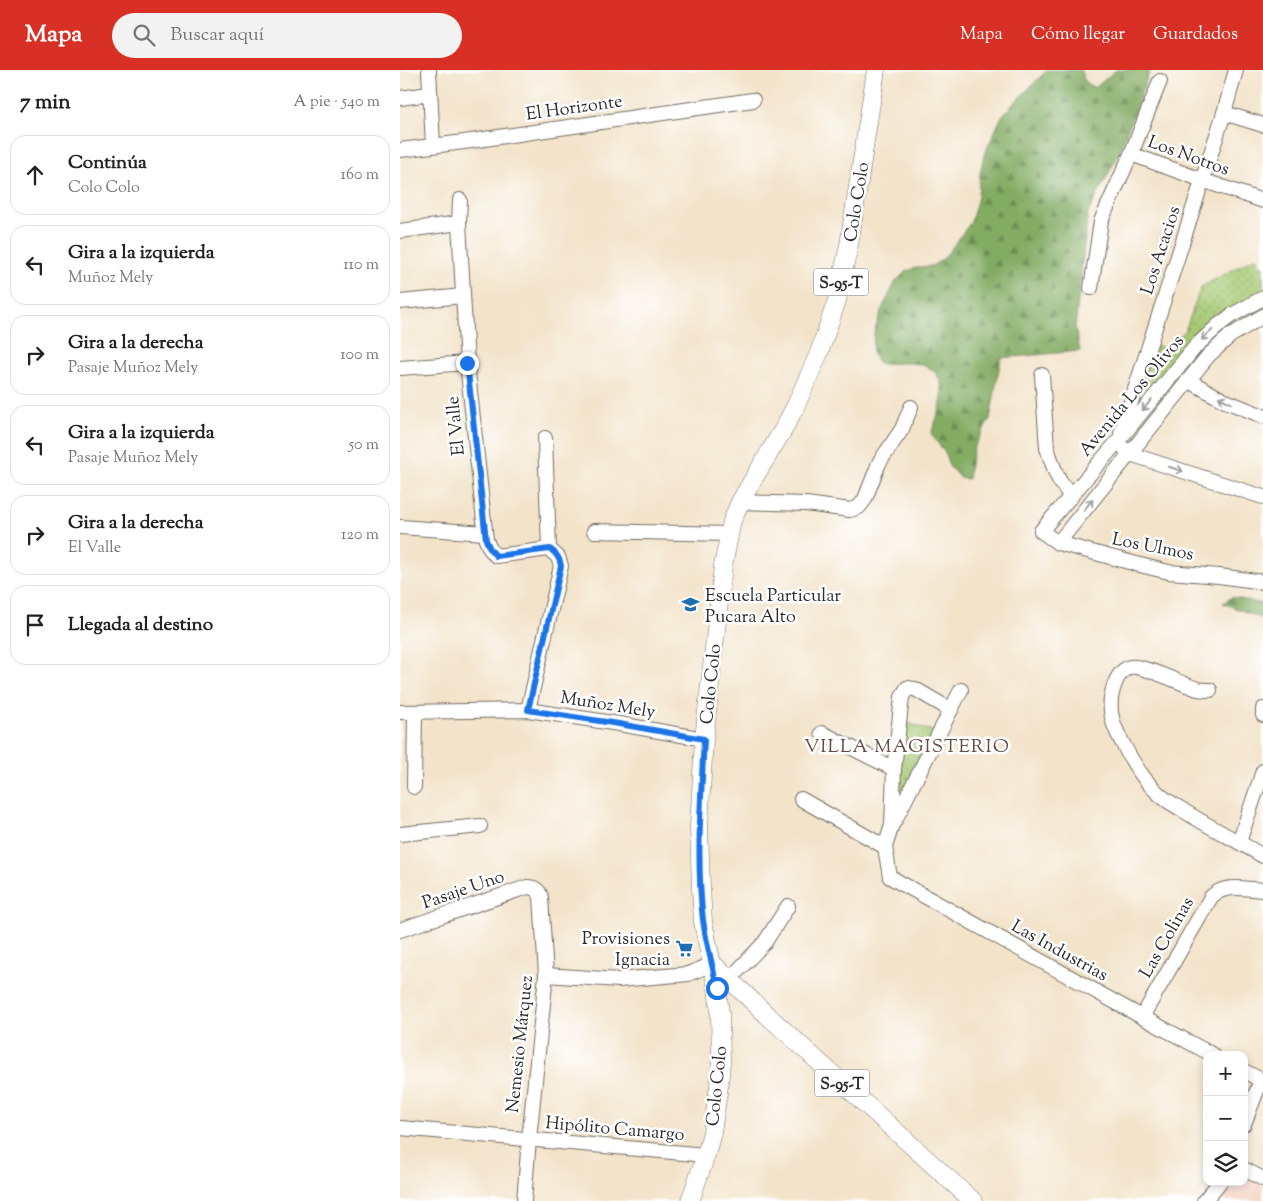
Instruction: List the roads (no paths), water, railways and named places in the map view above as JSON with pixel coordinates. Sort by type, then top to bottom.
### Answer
[{"type":"main road","name":"Colo Colo","points":[[690,1201],[706,1155],[716,1109],[721,1063],[720,1013],[713,964],[704,922],[699,827],[704,739],[723,566],[732,522],[740,502],[796,405],[819,353],[828,326],[844,273],[876,70]]},
{"type":"main road","name":"S-95-T","points":[[713,964],[973,1201]]},
{"type":"street","points":[[429,70],[433,145]]},
{"type":"street","name":"Los Acacios","points":[[1118,441],[1224,113],[1236,70]]},
{"type":"street","points":[[1091,288],[1101,221],[1131,154],[1160,81]]},
{"type":"street","points":[[400,98],[430,94]]},
{"type":"street","name":"El Horizonte","points":[[400,150],[753,100]]},
{"type":"street","points":[[1224,113],[1263,125]]},
{"type":"street","name":"Los Notros","points":[[1131,154],[1263,201]]},
{"type":"street","name":"El Valle","points":[[460,200],[459,223],[467,363],[487,546],[496,556],[550,549]]},
{"type":"street","points":[[400,231],[459,223]]},
{"type":"street","points":[[400,302],[463,296]]},
{"type":"street","name":"Avenida Los Olivos","points":[[1041,531],[1208,334],[1232,315],[1263,298]]},
{"type":"street","name":"Avenida Los Olivos","points":[[1058,543],[1197,368],[1219,346],[1242,328],[1263,316]]},
{"type":"street","points":[[400,368],[467,363]]},
{"type":"street","points":[[1042,375],[1046,448],[1054,472],[1071,497]]},
{"type":"street","points":[[1188,380],[1223,400],[1260,413]]},
{"type":"street","points":[[740,502],[806,504],[850,510],[859,507],[865,499],[880,463],[902,429],[911,407]]},
{"type":"street","points":[[528,710],[561,566],[558,557],[550,549],[545,438]]},
{"type":"street","points":[[1118,441],[1130,454],[1263,496]]},
{"type":"street","points":[[400,527],[485,533]]},
{"type":"street","points":[[594,531],[730,534]]},
{"type":"street","name":"Los Ulmos","points":[[1041,531],[1058,543],[1169,572],[1263,582]]},
{"type":"street","points":[[1210,690],[1199,689],[1142,668],[1131,667],[1118,677],[1111,700],[1111,716],[1124,747],[1150,786],[1160,795],[1204,823],[1263,856]]},
{"type":"street","points":[[892,825],[894,769],[902,698],[907,688],[915,688],[951,710]]},
{"type":"street","points":[[800,799],[886,847],[892,825],[961,690]]},
{"type":"street","points":[[1263,709],[1263,715]]},
{"type":"street","name":"Muñoz Mely","points":[[400,712],[528,710],[704,739]]},
{"type":"street","points":[[414,787],[415,712]]},
{"type":"street","points":[[822,733],[894,769]]},
{"type":"street","points":[[1239,842],[1263,771]]},
{"type":"street","points":[[400,834],[480,826]]},
{"type":"street","name":"Las Industrias","points":[[886,847],[890,877],[1206,1051]]},
{"type":"street","name":"Pasaje Uno","points":[[400,930],[527,887],[538,891]]},
{"type":"street","name":"Las Colinas","points":[[1142,1017],[1211,896],[1219,890],[1229,888],[1263,890]]},
{"type":"street","name":"Nemesio Márquez","points":[[524,1201],[546,975],[541,897],[538,891]]},
{"type":"street","points":[[729,980],[765,942],[788,906]]},
{"type":"street","points":[[546,975],[619,980],[688,974],[713,964]]},
{"type":"street","points":[[1248,1074],[1261,1080],[1259,1098],[1248,1117]]},
{"type":"street","name":"Hipólito Camargo","points":[[400,1128],[706,1155]]},
{"type":"street","points":[[1248,1170],[1263,1179]]},
{"type":"street","points":[[1204,1201],[1217,1186]]},
{"type":"place","name":"Escuela Particular Pucara Alto","points":[[691,605]]},
{"type":"place","name":"Provisiones Ignacia","points":[[684,948]]},
{"type":"district","name":"VILLA MAGISTERIO","points":[[907,745]]}]
